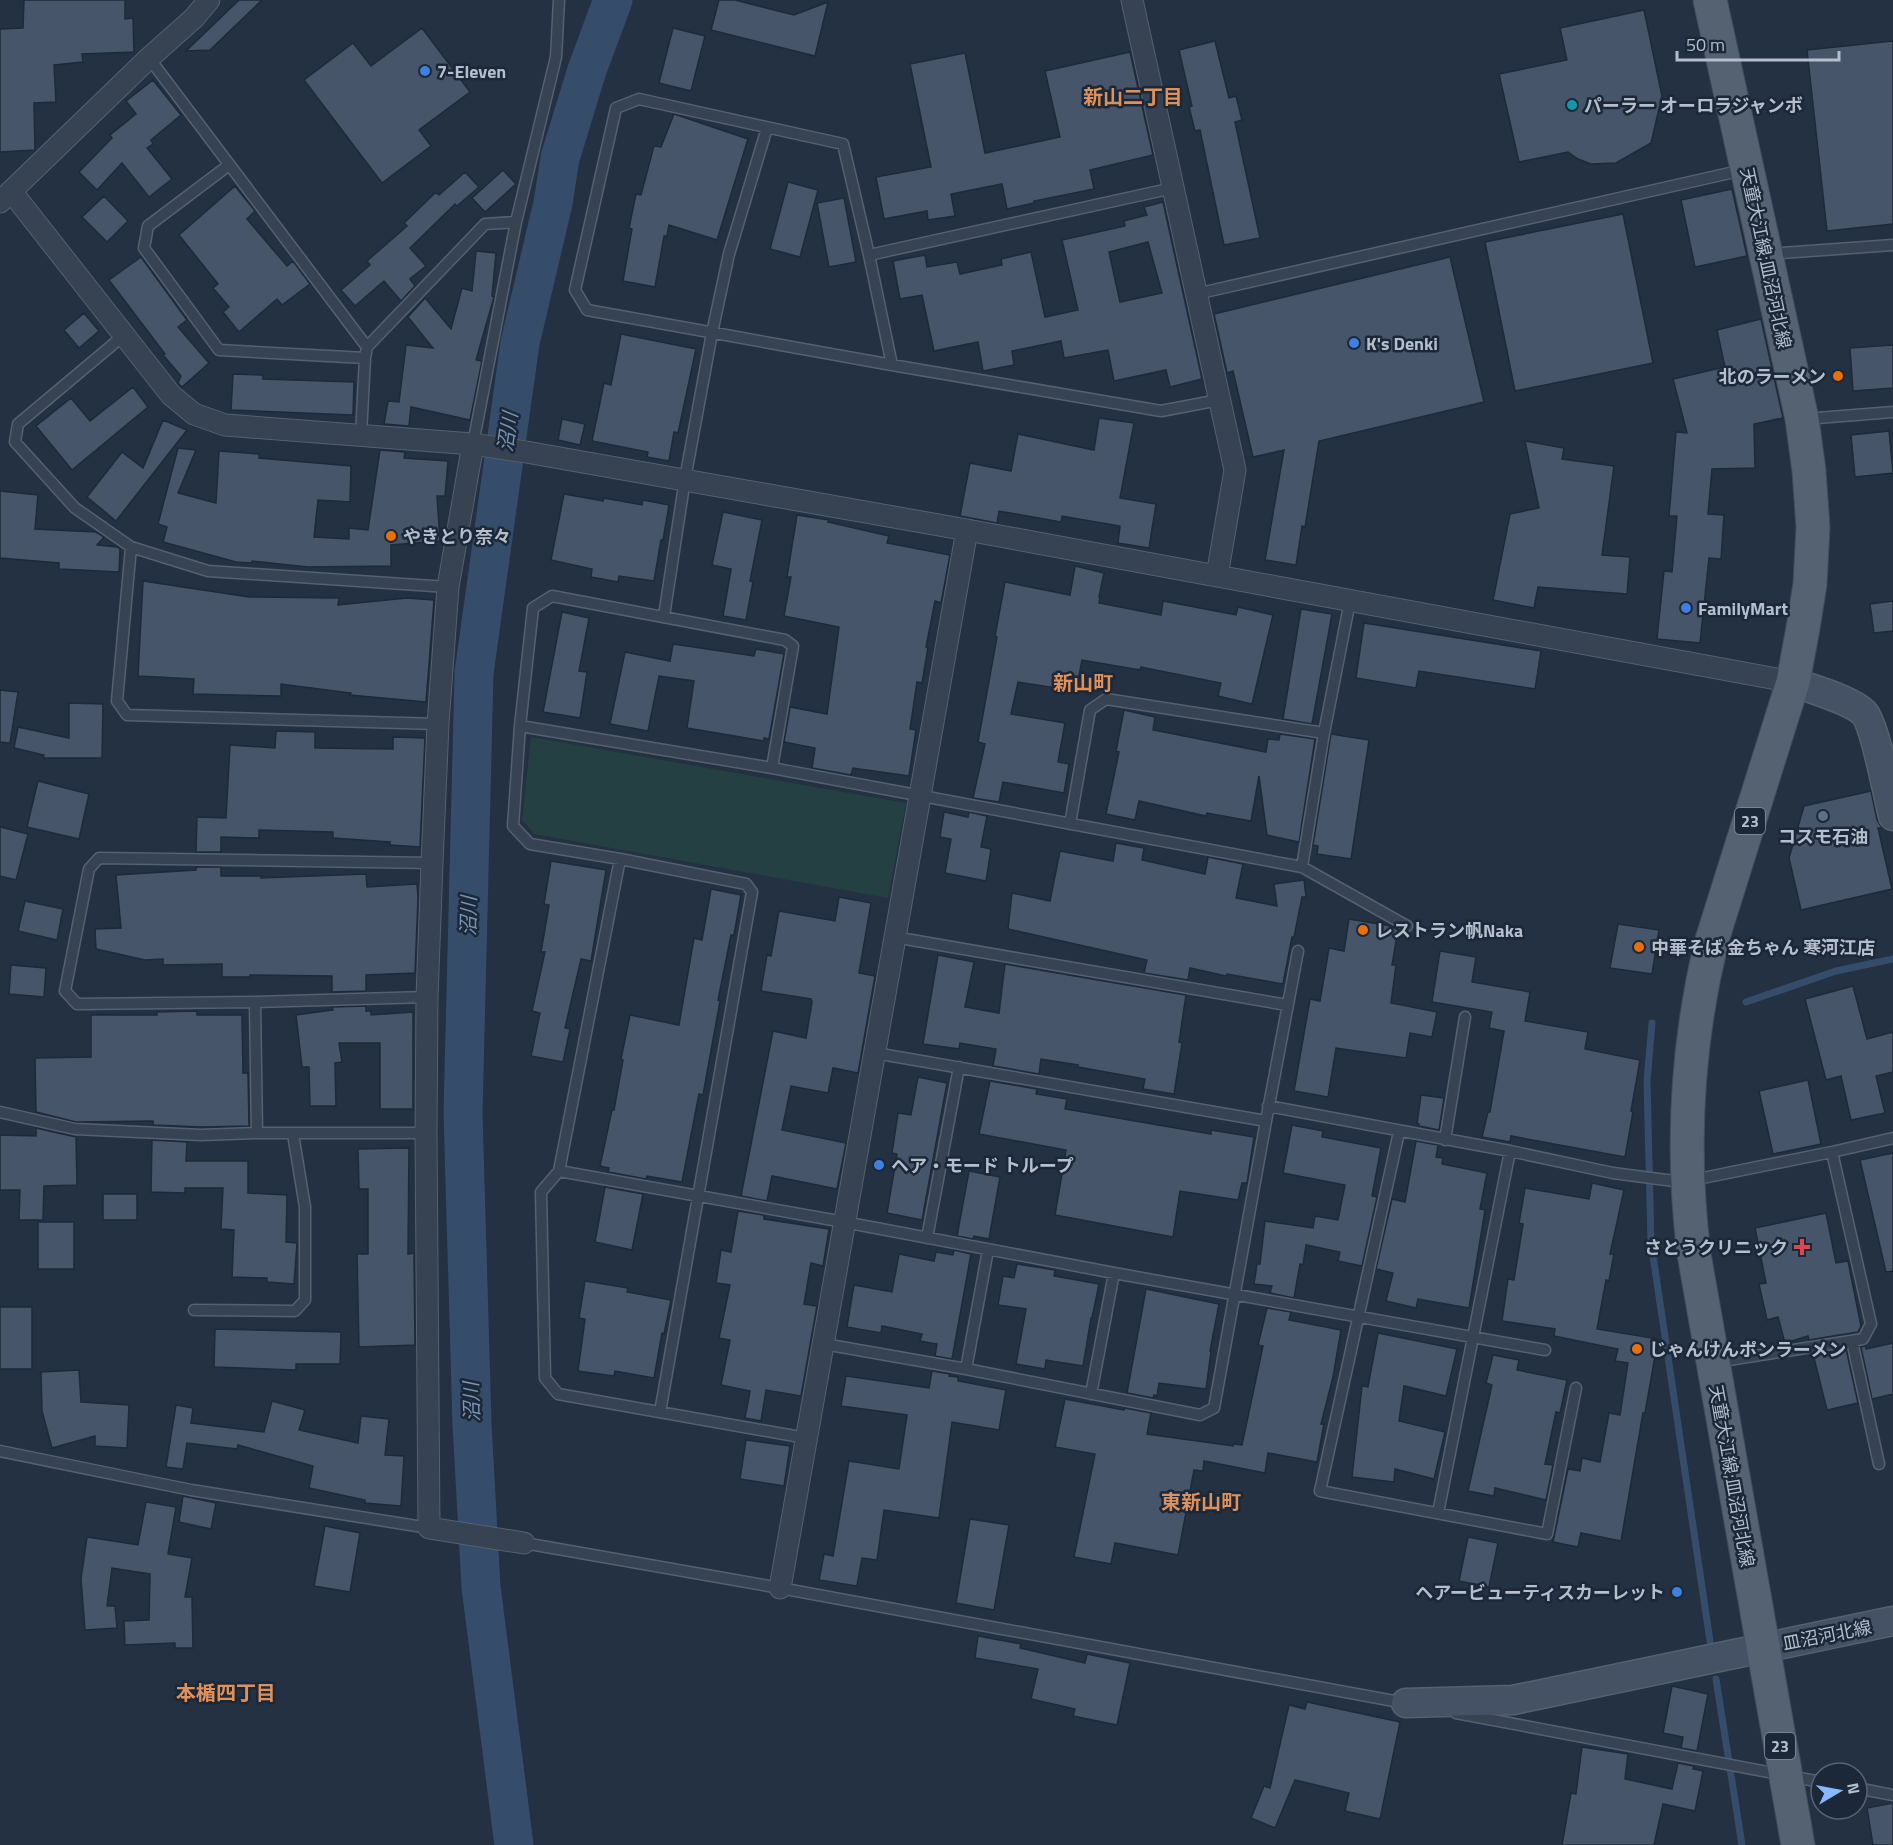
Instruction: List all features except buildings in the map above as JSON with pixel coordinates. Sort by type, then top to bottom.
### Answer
[{"type":"main road","name":"天童大江線;皿沼河北線","points":[[1710,0],[1802,419],[1813,527],[1810,584],[1793,682],[1712,940],[1702,981],[1691,1070],[1687,1154],[1681,1181],[1762,1648]]},
{"type":"main road","name":"23","points":[[1762,1648],[1798,1845]]},
{"type":"street","points":[[209,0],[194,18],[149,58],[6,196],[171,395],[194,414],[225,425],[473,444],[526,452],[967,530],[1793,682],[1851,704],[1865,714],[1872,730],[1893,816]]},
{"type":"street","points":[[1132,0],[1235,470],[1217,576]]},
{"type":"street","points":[[473,444],[448,587],[438,724],[427,997],[426,1133],[434,1529],[524,1543]]},
{"type":"street","points":[[780,1588],[967,530]]},
{"type":"street","name":"皿沼河北線","points":[[1406,1703],[1514,1700],[1893,1622]]},
{"type":"lane","points":[[473,444],[516,222],[556,57],[558,0]]},
{"type":"lane","points":[[149,58],[366,352]]},
{"type":"lane","points":[[892,365],[843,144],[639,99],[616,108],[575,290],[588,310],[892,365],[1161,411],[1219,400]]},
{"type":"lane","points":[[664,616],[685,479],[712,333],[729,254],[766,128]]},
{"type":"lane","points":[[229,165],[148,226],[144,248],[219,350],[366,352]]},
{"type":"lane","points":[[1196,294],[1746,170]]},
{"type":"lane","points":[[869,255],[1173,188]]},
{"type":"lane","points":[[361,435],[366,352],[485,224],[516,222]]},
{"type":"lane","points":[[1765,254],[1893,245]]},
{"type":"lane","points":[[123,336],[18,424],[15,442],[75,508],[131,547],[207,571],[448,587]]},
{"type":"lane","points":[[1802,419],[1893,412]]},
{"type":"lane","points":[[131,547],[117,701],[127,715],[438,724]]},
{"type":"lane","points":[[660,1412],[752,892],[746,884],[620,858],[530,844],[513,826],[520,726],[533,608],[552,596],[785,640],[793,646],[772,768]]},
{"type":"lane","points":[[1302,867],[1324,733],[1350,601]]},
{"type":"lane","points":[[1070,824],[1090,710],[1106,699],[1324,733]]},
{"type":"lane","points":[[520,726],[772,768],[1302,867],[1407,926]]},
{"type":"lane","points":[[427,997],[77,1004],[65,991],[89,869],[99,858],[432,863]]},
{"type":"lane","points":[[620,858],[560,1171],[541,1192],[545,1378],[558,1394],[806,1438]]},
{"type":"lane","points":[[894,937],[1287,1005]]},
{"type":"lane","points":[[824,1344],[966,1368],[1200,1415],[1214,1408],[1298,951]]},
{"type":"lane","points":[[255,1002],[257,1133]]},
{"type":"lane","points":[[1445,1140],[1466,1017]]},
{"type":"lane","points":[[874,1053],[1266,1121]]},
{"type":"lane","points":[[927,1238],[959,1067]]},
{"type":"lane","points":[[1268,1106],[1510,1151],[1613,1173],[1681,1181],[1893,1138]]},
{"type":"lane","points":[[0,1112],[75,1129],[201,1135],[426,1133]]},
{"type":"lane","points":[[1399,1132],[1320,1491],[1547,1534],[1576,1388]]},
{"type":"lane","points":[[194,1310],[295,1311],[305,1300],[305,1207],[293,1134]]},
{"type":"lane","points":[[1438,1513],[1510,1151]]},
{"type":"lane","points":[[1713,1363],[1863,1339],[1871,1324],[1832,1152]]},
{"type":"lane","points":[[560,1171],[1545,1350]]},
{"type":"lane","points":[[966,1368],[988,1250]]},
{"type":"lane","points":[[1091,1394],[1114,1273]]},
{"type":"lane","points":[[1852,1341],[1879,1464]]},
{"type":"lane","points":[[0,1451],[191,1490],[434,1529]]},
{"type":"lane","points":[[524,1543],[1406,1703],[1809,1780]]},
{"type":"lane","points":[[1869,1790],[1893,1795]]},
{"type":"green space","points":[[531,737],[906,803],[888,898],[534,834],[522,820]]},
{"type":"waterway","name":"沼川","points":[[514,1845],[481,1587],[472,1424],[463,1113],[474,673],[520,343],[553,203],[560,158],[587,70],[613,0]]},
{"type":"waterway","points":[[1746,1002],[1836,971],[1893,959]]},
{"type":"waterway","points":[[1652,1023],[1647,1081],[1651,1242],[1710,1641]]},
{"type":"waterway","points":[[1716,1679],[1742,1845]]},
{"type":"place","name":"7-Eleven","points":[[425,71]]},
{"type":"place","name":"パーラー オーロラジャンボ","points":[[1572,105]]},
{"type":"place","name":"K's Denki","points":[[1354,343]]},
{"type":"place","name":"北のラーメン","points":[[1838,376]]},
{"type":"place","name":"やきとり奈々","points":[[391,536]]},
{"type":"place","name":"FamilyMart","points":[[1686,608]]},
{"type":"place","name":"コスモ石油","points":[[1823,816]]},
{"type":"place","name":"レストラン帆Naka","points":[[1363,930]]},
{"type":"place","name":"中華そば 金ちゃん 寒河江店","points":[[1639,947]]},
{"type":"place","name":"ヘア・モード トループ","points":[[879,1165]]},
{"type":"place","name":"さとうクリニック","points":[[1802,1247]]},
{"type":"place","name":"じゃんけんポンラーメン","points":[[1637,1349]]},
{"type":"place","name":"ヘアービューティスカーレット","points":[[1677,1592]]},
{"type":"district","name":"新山二丁目","points":[[1133,96]]},
{"type":"district","name":"新山町","points":[[1083,682]]},
{"type":"district","name":"東新山町","points":[[1201,1501]]},
{"type":"district","name":"本楯四丁目","points":[[226,1692]]}]
